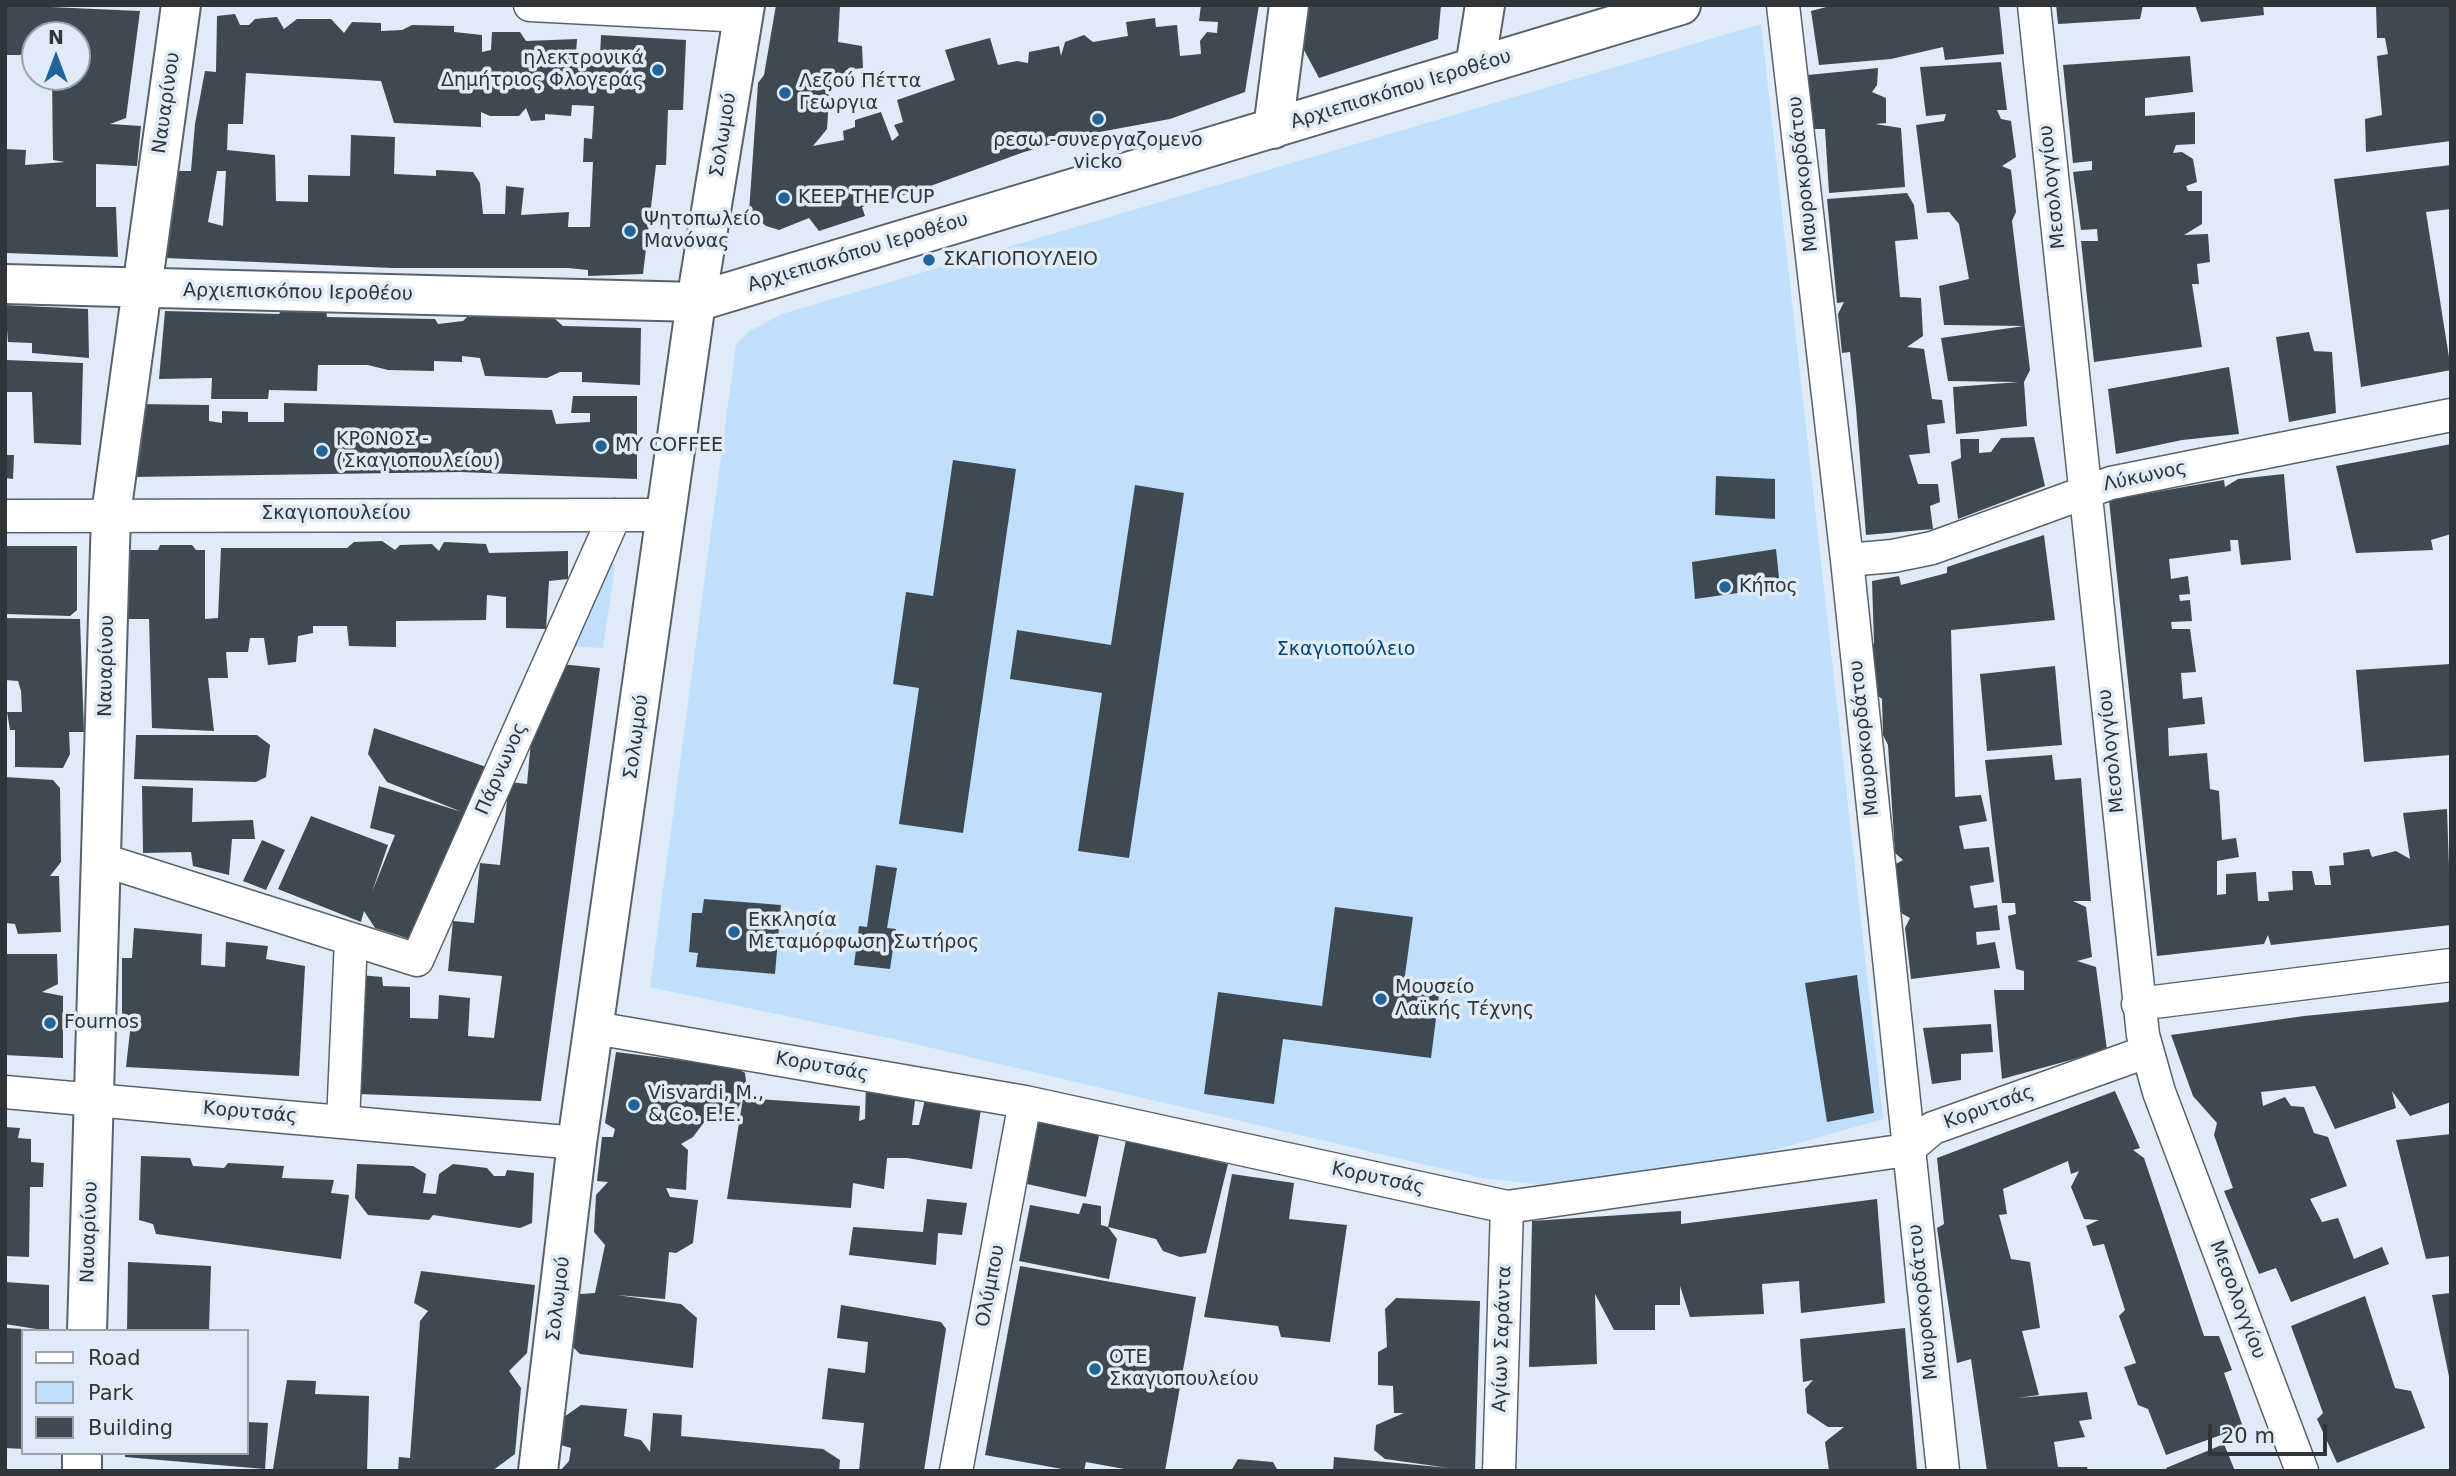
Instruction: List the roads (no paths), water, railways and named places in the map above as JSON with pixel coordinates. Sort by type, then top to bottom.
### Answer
[{"type":"street","name":"Ναυαρίνου","points":[[87,1329],[103,860],[111,514],[181,5]]},
{"type":"street","points":[[530,5],[745,11]]},
{"type":"street","points":[[1273,129],[1289,5]]},
{"type":"street","points":[[1475,67],[1485,5]]},
{"type":"street","name":"Αρχιεπισκόπου Ιεροθέου","points":[[5,284],[140,290],[696,302],[1681,5]]},
{"type":"street","name":"Μαυροκορδάτου","points":[[1783,5],[1847,560],[1907,1150],[1943,1471]]},
{"type":"street","name":"Μεσολογγίου","points":[[2034,5],[2138,1004],[2146,1052],[2302,1471]]},
{"type":"street","name":"Σολωμού","points":[[538,1471],[578,1143],[696,302],[745,11]]},
{"type":"street","name":"Λύκωνος","points":[[1847,560],[1893,556],[1932,548],[2085,491],[2451,415]]},
{"type":"street","name":"Πάρνωνος","points":[[103,860],[417,960],[615,515]]},
{"type":"street","name":"Σκαγιοπουλείου","points":[[5,516],[666,515]]},
{"type":"street","points":[[343,1122],[351,939]]},
{"type":"street","points":[[2138,1004],[2451,965]]},
{"type":"street","name":"Κορυτσάς","points":[[595,1028],[1025,1102],[1507,1207],[1907,1150],[1933,1128],[2146,1052]]},
{"type":"street","name":"Κορυτσάς","points":[[5,1093],[578,1143]]},
{"type":"street","name":"Ολύμπου","points":[[956,1471],[1025,1102]]},
{"type":"street","name":"Αγίων Σαράντα","points":[[1499,1471],[1507,1207]]},
{"type":"place","name":"ηλεκτρονικά Δημήτριος Φλογεράς","points":[[658,70]]},
{"type":"place","name":"Λεζού Πέττα Γεωργια","points":[[785,93]]},
{"type":"place","name":"ρεσω -συνεργαζομενο vicko","points":[[1098,119]]},
{"type":"place","name":"KEEP THE CUP","points":[[784,198]]},
{"type":"place","name":"Ψητοπωλείο Μανόνας","points":[[630,231]]},
{"type":"place","name":"ΣΚΑΓΙΟΠΟΥΛΕΙΟ","points":[[929,260]]},
{"type":"place","name":"MY COFFEE","points":[[601,446]]},
{"type":"place","name":"ΚΡΟΝΟΣ - (Σκαγιοπουλείου)","points":[[322,451]]},
{"type":"place","name":"Κήπος","points":[[1725,587]]},
{"type":"place","name":"Εκκλησία Μεταμόρφωση Σωτήρος","points":[[734,932]]},
{"type":"place","name":"Μουσείο Λαϊκής Τέχνης","points":[[1381,999]]},
{"type":"place","name":"Fournos","points":[[50,1023]]},
{"type":"place","name":"Visvardi, M., & Co. E.E.","points":[[634,1105]]},
{"type":"place","name":"ΟΤΕ Σκαγιοπουλείου","points":[[1095,1369]]},
{"type":"park label","name":"Σκαγιοπούλειο","points":[[1346,650]]}]
